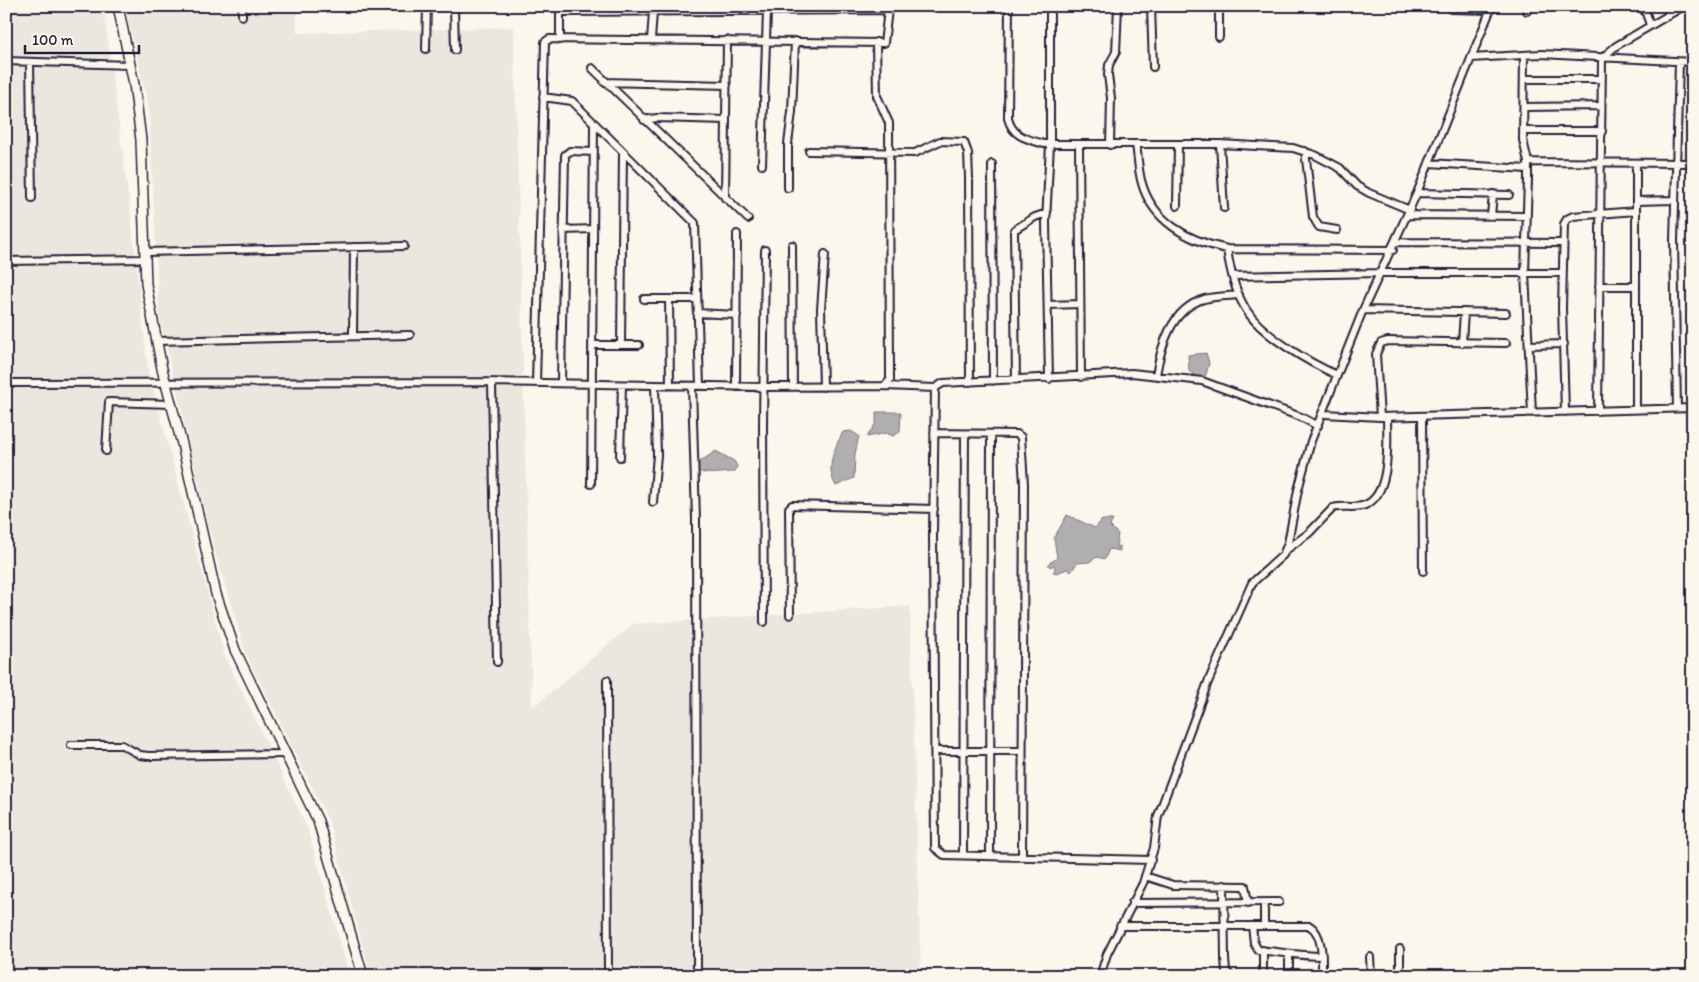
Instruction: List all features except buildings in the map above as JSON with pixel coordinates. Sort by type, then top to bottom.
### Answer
[{"type":"street","points":[[118,6],[130,65],[141,140],[146,284],[166,383],[216,594],[235,650],[287,754],[321,829],[363,976]]},
{"type":"street","points":[[242,6],[242,16]]},
{"type":"street","points":[[426,49],[427,6]]},
{"type":"street","points":[[454,6],[455,50]]},
{"type":"street","points":[[1009,6],[1009,125],[1013,132],[1019,136],[1050,144],[1220,144],[1270,146],[1305,151],[1340,168],[1357,186],[1409,213],[1526,216]]},
{"type":"street","points":[[1049,379],[1047,213],[1050,144],[1050,6]]},
{"type":"street","points":[[1110,145],[1111,98],[1108,75],[1109,66],[1116,52],[1118,6]]},
{"type":"street","points":[[1151,6],[1153,67]]},
{"type":"street","points":[[1219,6],[1219,37]]},
{"type":"street","points":[[1641,6],[1646,13],[1650,25]]},
{"type":"street","points":[[1668,6],[1668,16]]},
{"type":"street","points":[[1598,411],[1600,164],[1602,131],[1600,79],[1602,58],[1609,51],[1650,25],[1684,6]]},
{"type":"street","points":[[1285,550],[1307,452],[1324,414],[1363,310],[1409,213],[1491,8],[1451,8]]},
{"type":"street","points":[[536,383],[545,42],[549,39],[560,40],[727,40],[884,43],[888,10],[653,12],[560,9],[560,40]]},
{"type":"street","points":[[762,166],[761,147],[767,11]]},
{"type":"street","points":[[652,40],[653,12]]},
{"type":"street","points":[[725,198],[727,40]]},
{"type":"street","points":[[788,188],[788,144],[792,112],[795,41]]},
{"type":"street","points":[[876,42],[877,96],[888,116],[890,380],[885,386]]},
{"type":"street","points":[[1471,58],[1541,54],[1586,55],[1602,58],[1679,63],[1693,62]]},
{"type":"street","points":[[1524,56],[1523,148],[1528,162],[1525,274],[1532,412]]},
{"type":"street","points":[[6,61],[130,65]]},
{"type":"street","points":[[30,62],[32,198]]},
{"type":"street","points":[[1677,408],[1675,200],[1679,63]]},
{"type":"street","points":[[592,68],[604,82],[748,219]]},
{"type":"street","points":[[1524,79],[1600,79]]},
{"type":"street","points":[[604,82],[726,85]]},
{"type":"street","points":[[543,97],[572,101],[695,224],[700,386]]},
{"type":"street","points":[[1524,107],[1601,106]]},
{"type":"street","points":[[644,120],[657,118],[726,120]]},
{"type":"street","points":[[591,484],[594,124]]},
{"type":"street","points":[[1523,131],[1602,131]]},
{"type":"street","points":[[809,151],[920,152],[940,141],[964,142],[969,178],[970,382]]},
{"type":"street","points":[[1079,144],[1081,377]]},
{"type":"street","points":[[1220,144],[1224,208]]},
{"type":"street","points":[[1136,145],[1141,180],[1148,196],[1165,222],[1204,243],[1227,249],[1393,250]]},
{"type":"street","points":[[1177,206],[1178,145]]},
{"type":"street","points":[[1305,151],[1313,217],[1319,227],[1338,230]]},
{"type":"street","points":[[561,383],[566,152],[594,152]]},
{"type":"street","points":[[620,345],[623,152]]},
{"type":"street","points":[[1528,162],[1687,164],[1693,166]]},
{"type":"street","points":[[1428,163],[1528,170]]},
{"type":"street","points":[[992,164],[993,381]]},
{"type":"street","points":[[1636,164],[1636,409]]},
{"type":"street","points":[[1417,193],[1509,195]]},
{"type":"street","points":[[1491,216],[1493,194]]},
{"type":"street","points":[[1636,201],[1675,200]]},
{"type":"street","points":[[1566,412],[1562,273],[1564,224],[1567,219],[1573,216],[1636,211]]},
{"type":"street","points":[[1016,380],[1014,230],[1035,217],[1047,213]]},
{"type":"street","points":[[563,230],[593,230]]},
{"type":"street","points":[[736,234],[736,386]]},
{"type":"street","points":[[1396,242],[1562,243]]},
{"type":"street","points":[[792,244],[793,387]]},
{"type":"street","points":[[6,261],[404,246]]},
{"type":"street","points":[[353,336],[354,247]]},
{"type":"street","points":[[1227,249],[1232,276],[1247,311],[1284,344],[1308,361],[1338,375]]},
{"type":"street","points":[[764,622],[763,426],[765,250]]},
{"type":"street","points":[[823,387],[821,309],[825,254]]},
{"type":"street","points":[[1232,276],[1381,273],[1562,273]]},
{"type":"street","points":[[1599,286],[1636,286]]},
{"type":"street","points":[[1156,375],[1160,352],[1167,333],[1190,306],[1205,299],[1239,295]]},
{"type":"street","points":[[644,299],[697,299]]},
{"type":"street","points":[[668,299],[670,385]]},
{"type":"street","points":[[1048,305],[1080,304]]},
{"type":"street","points":[[1363,310],[1506,313]]},
{"type":"street","points":[[1462,343],[1464,312]]},
{"type":"street","points":[[698,313],[737,315]]},
{"type":"street","points":[[157,341],[410,335]]},
{"type":"street","points":[[1100,976],[1120,926],[1145,876],[1151,860],[1158,816],[1208,682],[1252,584],[1285,550],[1308,533],[1333,508],[1365,505],[1373,499],[1386,471],[1384,417],[1376,354],[1381,343],[1506,343]]},
{"type":"street","points":[[1529,345],[1564,344]]},
{"type":"street","points":[[592,345],[639,345]]},
{"type":"street","points":[[6,383],[492,382],[935,388],[942,383],[1132,374],[1202,381],[1301,417],[1318,426]]},
{"type":"street","points":[[492,382],[497,662]]},
{"type":"street","points":[[620,458],[622,384]]},
{"type":"street","points":[[653,502],[657,455],[655,385]]},
{"type":"street","points":[[692,386],[696,519],[697,976]]},
{"type":"street","points":[[935,388],[935,848],[944,855],[1151,860]]},
{"type":"street","points":[[106,451],[109,402],[171,404]]},
{"type":"street","points":[[1324,414],[1384,417],[1693,408]]},
{"type":"street","points":[[1422,416],[1423,571]]},
{"type":"street","points":[[934,434],[1017,434],[1022,441],[1022,857]]},
{"type":"street","points":[[964,855],[965,434]]},
{"type":"street","points":[[990,856],[991,434]]},
{"type":"street","points":[[790,615],[789,508],[792,505],[934,509]]},
{"type":"street","points":[[607,680],[608,976]]},
{"type":"street","points":[[71,745],[122,744],[140,755],[148,756],[287,754]]},
{"type":"street","points":[[936,751],[1022,752]]},
{"type":"street","points":[[1145,876],[1173,885],[1245,886],[1248,903]]},
{"type":"street","points":[[1224,885],[1226,971],[1230,976]]},
{"type":"street","points":[[1264,902],[1264,926]]},
{"type":"street","points":[[1132,903],[1279,902]]},
{"type":"street","points":[[1120,926],[1313,928],[1322,956],[1322,976]]},
{"type":"street","points":[[1252,926],[1256,947],[1289,954],[1322,956]]},
{"type":"street","points":[[1400,949],[1400,976]]},
{"type":"street","points":[[1263,950],[1263,976]]},
{"type":"street","points":[[1289,954],[1289,976]]},
{"type":"street","points":[[1370,957],[1370,976]]},
{"type":"shaded area","points":[[6,6],[103,6],[130,207],[148,370],[224,654],[307,827],[350,976],[6,976]]},
{"type":"shaded area","points":[[125,6],[297,6],[297,33],[514,27],[532,708],[633,624],[910,606],[921,976],[371,976],[329,822],[246,654],[214,548],[159,316],[149,109]]},
{"type":"shaded area","points":[[1206,353],[1209,363],[1206,375],[1198,378],[1189,371],[1188,355]]},
{"type":"shaded area","points":[[876,412],[901,412],[900,432],[893,436],[886,433],[867,437],[876,423]]},
{"type":"shaded area","points":[[851,431],[859,436],[855,454],[854,478],[836,486],[831,472],[832,459],[843,432]]},
{"type":"shaded area","points":[[716,451],[734,461],[737,466],[735,472],[711,474],[698,471],[698,463]]},
{"type":"shaded area","points":[[1067,515],[1095,528],[1102,520],[1113,520],[1110,526],[1118,534],[1116,547],[1120,546],[1120,551],[1109,549],[1105,559],[1097,557],[1089,562],[1077,563],[1071,572],[1067,569],[1057,573],[1053,572],[1055,569],[1054,565],[1050,567],[1048,564],[1057,558],[1054,538]]}]
